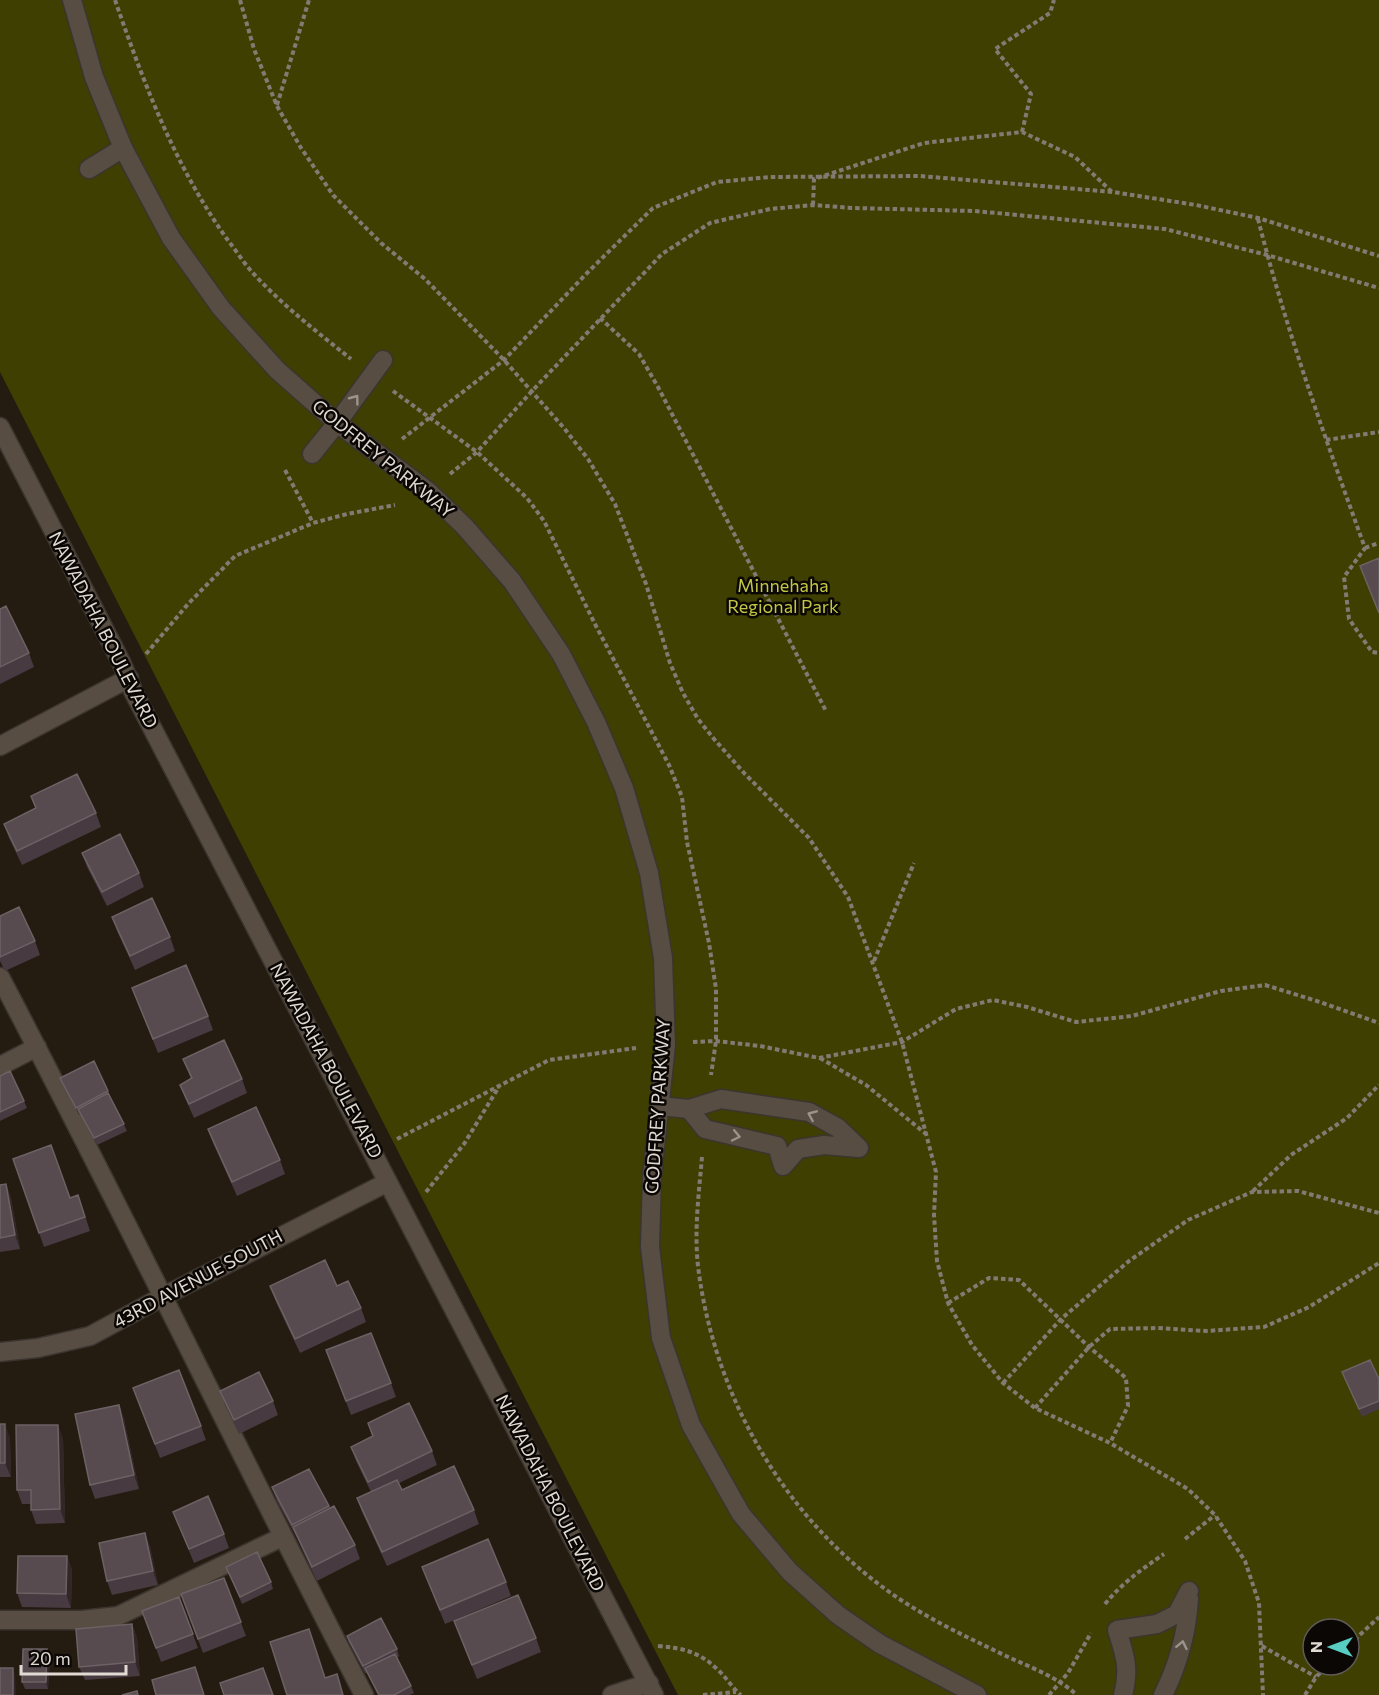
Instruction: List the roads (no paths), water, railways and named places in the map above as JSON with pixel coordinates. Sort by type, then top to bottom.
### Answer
[{"type":"street","name":"GODFREY PARKWAY","points":[[72,0],[94,77],[123,148],[171,238],[221,308],[277,370],[337,423],[429,492],[465,527],[512,581],[561,654],[596,722],[624,788],[649,873],[663,958],[666,1045],[652,1176],[650,1246],[661,1338],[691,1425],[741,1514],[790,1572],[838,1615],[880,1644],[977,1695]]},
{"type":"street","points":[[89,169],[123,148]]},
{"type":"street","points":[[312,454],[383,360]]},
{"type":"street","name":"NAWADAHA BOULEVARD","points":[[0,427],[129,678],[138,702],[652,1689]]},
{"type":"street","points":[[0,746],[129,678]]},
{"type":"street","points":[[0,977],[164,1296],[282,1536],[364,1695]]},
{"type":"street","points":[[0,1065],[37,1047]]},
{"type":"street","points":[[659,1106],[689,1109],[721,1099],[809,1112],[838,1128],[859,1148],[824,1145],[798,1149],[783,1166],[777,1146],[705,1130],[689,1109]]},
{"type":"street","name":"43RD AVENUE SOUTH","points":[[0,1352],[38,1348],[90,1336],[388,1182]]},
{"type":"street","points":[[0,1620],[82,1620],[118,1616],[282,1536]]},
{"type":"street","points":[[1123,1695],[1128,1676],[1117,1630],[1157,1624],[1177,1614],[1190,1591],[1181,1652],[1163,1695]]},
{"type":"street","points":[[612,1695],[652,1689]]},
{"type":"park label","name":"Minnehaha Regional Park","points":[[783,596]]}]
